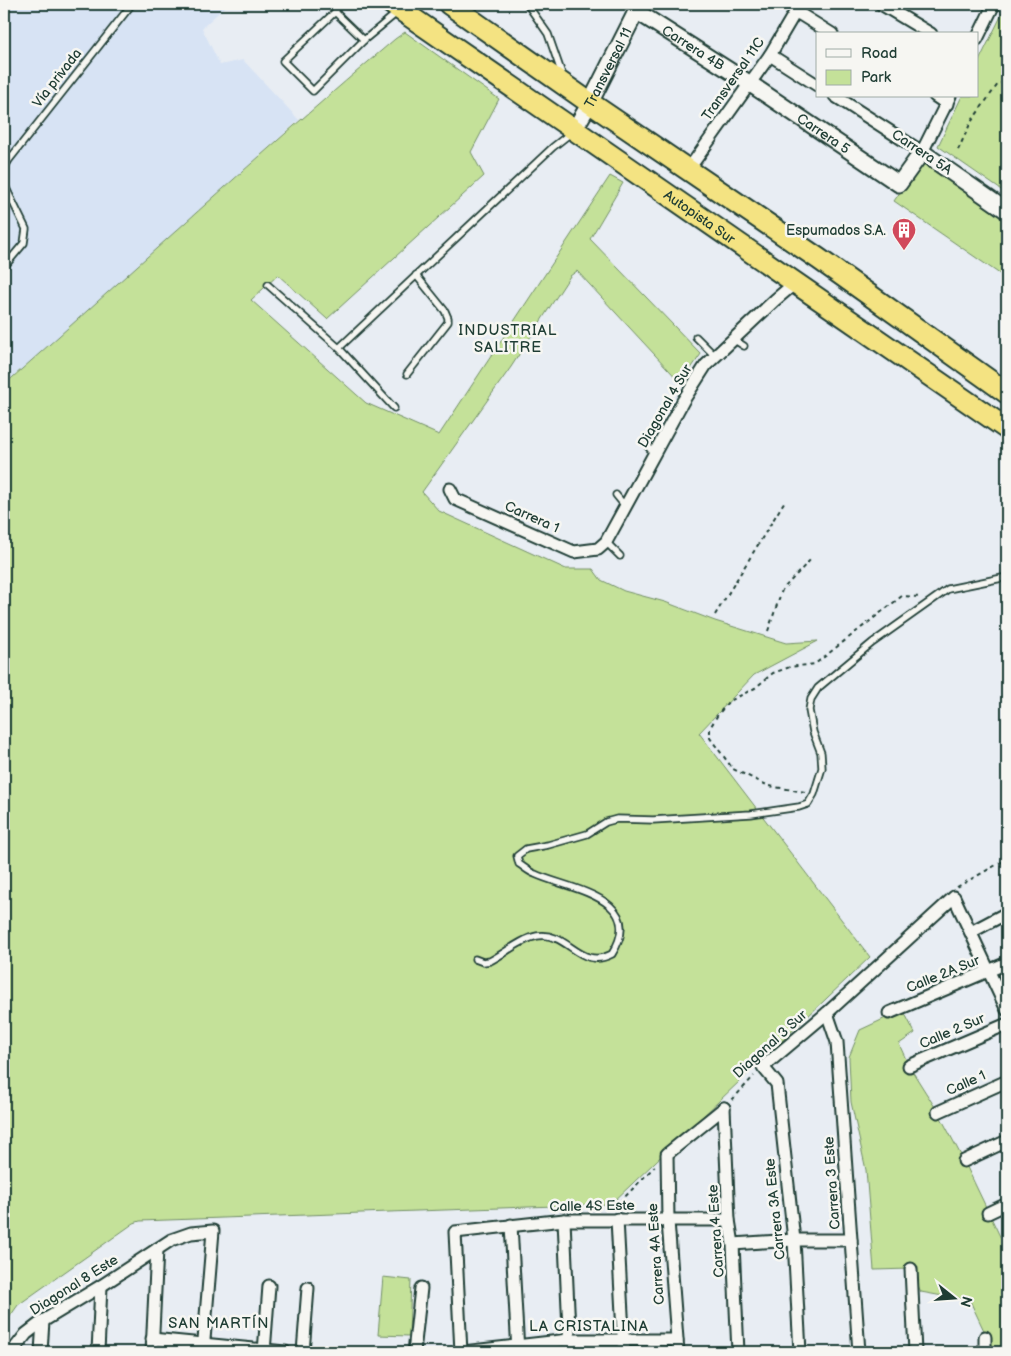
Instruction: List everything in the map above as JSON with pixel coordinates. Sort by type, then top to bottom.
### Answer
[{"type":"highway","points":[[449,4],[590,103],[835,270],[1007,392]]},
{"type":"highway","name":"Autopista Sur","points":[[397,7],[1007,430]]},
{"type":"main road","name":"Carrera 4B","points":[[634,6],[749,83]]},
{"type":"main road","name":"Transversal 11","points":[[574,130],[590,103],[634,6]]},
{"type":"main road","name":"Carrera 5","points":[[749,83],[898,184],[922,152]]},
{"type":"main road","name":"Carrera 5A","points":[[922,152],[1007,211]]},
{"type":"street","points":[[881,4],[928,32]]},
{"type":"street","points":[[978,36],[994,4]]},
{"type":"street","points":[[797,7],[829,32]]},
{"type":"street","name":"Transversal 11C","points":[[688,170],[770,54],[797,7]]},
{"type":"street","points":[[770,54],[816,84]]},
{"type":"street","name":"Carrera 5A","points":[[838,98],[922,152]]},
{"type":"street","points":[[922,152],[949,100]]},
{"type":"street","name":"Diagonal 4 Sur","points":[[606,542],[682,401],[706,365],[733,338],[795,283]]},
{"type":"street","name":"Carrera 1","points":[[450,489],[455,499],[574,552],[598,549],[606,542]]},
{"type":"street","points":[[954,897],[1007,1010]]},
{"type":"street","name":"Diagonal 3 Sur","points":[[763,1067],[827,1013],[954,897]]},
{"type":"street","points":[[971,932],[1007,913]]},
{"type":"street","name":"Calle 2A Sur","points":[[889,1013],[1007,963]]},
{"type":"street","name":"Carrera 3 Este","points":[[827,1013],[837,1042],[859,1352]]},
{"type":"street","name":"Calle 2 Sur","points":[[909,1066],[1007,1024]]},
{"type":"street","name":"Carrera 3A Este","points":[[763,1067],[777,1084],[794,1240],[800,1352]]},
{"type":"street","name":"Calle 1","points":[[938,1112],[1007,1081]]},
{"type":"street","points":[[667,1154],[724,1108]]},
{"type":"street","name":"Carrera 4 Este","points":[[724,1108],[738,1352]]},
{"type":"street","points":[[964,1161],[1007,1141]]},
{"type":"street","name":"Carrera 4A Este","points":[[667,1154],[668,1221],[678,1352]]},
{"type":"street","points":[[988,1214],[1007,1204]]},
{"type":"street","points":[[617,1219],[624,1352]]},
{"type":"street","points":[[564,1220],[570,1352]]},
{"type":"street","name":"Calle 4S Este","points":[[462,1352],[455,1232],[564,1220],[729,1220]]},
{"type":"street","points":[[511,1225],[517,1349]]},
{"type":"street","points":[[152,1352],[157,1249],[171,1240],[191,1233],[213,1231],[203,1348]]},
{"type":"street","points":[[733,1244],[794,1240],[852,1240]]},
{"type":"street","name":"Diagonal 8 Este","points":[[12,1352],[26,1334],[43,1321],[157,1249]]},
{"type":"street","points":[[911,1269],[915,1352]]},
{"type":"street","points":[[98,1352],[101,1286]]},
{"type":"street","points":[[264,1351],[269,1286]]},
{"type":"street","points":[[303,1352],[308,1288]]},
{"type":"street","points":[[414,1352],[421,1288]]},
{"type":"street","points":[[41,1352],[43,1321]]},
{"type":"street","points":[[984,1337],[985,1352]]},
{"type":"street","points":[[152,1338],[203,1348],[285,1352]]},
{"type":"street","points":[[462,1352],[517,1349],[569,1340],[677,1340]]},
{"type":"lane","name":"Vía privada","points":[[4,168],[132,4]]},
{"type":"lane","points":[[339,4],[335,12],[282,61],[313,91],[397,7]]},
{"type":"lane","points":[[527,4],[548,34],[566,86]]},
{"type":"lane","points":[[335,12],[364,40]]},
{"type":"lane","points":[[339,348],[553,147],[574,130]]},
{"type":"lane","points":[[4,184],[26,229],[24,243],[4,267]]},
{"type":"lane","points":[[407,374],[448,322],[445,312],[416,275]]},
{"type":"lane","points":[[268,284],[339,348],[394,408]]},
{"type":"lane","points":[[696,337],[715,356]]},
{"type":"lane","points":[[733,338],[744,346]]},
{"type":"lane","points":[[646,444],[654,454]]},
{"type":"lane","points":[[616,495],[625,506]]},
{"type":"lane","points":[[606,542],[620,556]]},
{"type":"lane","points":[[475,958],[484,962],[490,962],[528,939],[537,936],[557,938],[586,957],[596,959],[612,954],[620,937],[620,924],[612,908],[595,895],[534,874],[518,864],[516,856],[522,851],[587,834],[606,822],[617,819],[653,820],[752,814],[808,804],[820,779],[822,768],[821,753],[813,732],[809,710],[811,699],[818,688],[872,643],[948,589],[1007,577]]},
{"type":"path","points":[[958,150],[972,122],[998,84],[1007,81]]},
{"type":"path","points":[[715,615],[786,499]]},
{"type":"path","points":[[768,631],[782,590],[812,558]]},
{"type":"path","points":[[814,794],[769,786],[733,769],[710,738],[710,728],[717,716],[728,702],[755,688],[773,673],[790,667],[815,664],[902,596],[936,597]]},
{"type":"path","points":[[954,897],[956,887],[1007,859]]},
{"type":"path","name":"Diagonal 3 Sur","points":[[724,1108],[763,1067]]},
{"type":"path","points":[[617,1219],[617,1206],[667,1154]]},
{"type":"shaded area","points":[[4,4],[228,4],[202,28],[220,65],[243,60],[299,120],[109,293],[4,385]]},
{"type":"green space","points":[[1007,4],[1007,194],[938,146],[961,98],[978,98],[978,63]]},
{"type":"green space","points":[[405,32],[499,99],[471,152],[484,176],[327,319],[278,275],[251,300],[366,403],[439,435],[610,176],[623,183],[590,239],[701,354],[681,383],[577,271],[570,276],[511,367],[422,492],[439,511],[566,569],[593,569],[601,580],[624,591],[665,602],[715,621],[786,643],[818,641],[754,675],[699,733],[870,957],[611,1204],[140,1221],[134,1223],[18,1305],[4,1325],[4,385],[296,124]]},
{"type":"green space","points":[[921,162],[1007,222],[1007,279],[894,201]]},
{"type":"green space","points":[[903,1010],[915,1033],[899,1044],[909,1066],[938,1112],[964,1161],[1007,1251],[1007,1352],[988,1352],[987,1337],[970,1301],[921,1292],[910,1269],[874,1270],[866,1170],[851,1102],[849,1057],[860,1030]]},
{"type":"green space","points":[[383,1277],[411,1280],[409,1336],[378,1335]]},
{"type":"place","name":"Espumados S.A.","points":[[904,251]]},
{"type":"district","name":"INDUSTRIAL SALITRE","points":[[508,338]]},
{"type":"district","name":"SAN MARTÍN","points":[[219,1323]]},
{"type":"district","name":"LA CRISTALINA","points":[[589,1326]]}]
